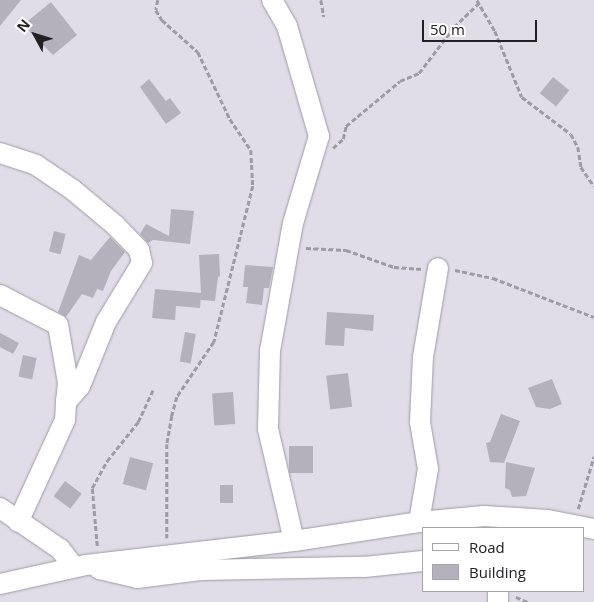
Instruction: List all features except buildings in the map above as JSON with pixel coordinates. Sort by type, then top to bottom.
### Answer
[{"type":"street","points":[[272,0],[287,26],[319,136],[289,248],[270,351],[268,429],[294,541]]},
{"type":"street","points":[[0,153],[36,165],[55,176],[115,225],[139,250],[142,263],[106,322],[80,386],[66,402]]},
{"type":"street","points":[[420,522],[428,469],[420,422],[423,357],[438,268]]},
{"type":"street","points":[[0,295],[58,325],[68,383],[64,420],[18,522]]},
{"type":"street","points":[[0,508],[18,522],[87,565],[137,578],[201,570],[364,567],[422,561]]},
{"type":"street","points":[[0,584],[87,565],[170,557],[294,541],[420,522],[574,525],[594,529]]},
{"type":"path","points":[[158,0],[156,10],[162,20],[198,52],[230,120],[251,150],[253,186],[214,342],[177,397],[172,416],[167,444],[169,468],[165,529],[170,557]]},
{"type":"path","points":[[321,0],[324,17]]},
{"type":"path","points":[[312,159],[338,145],[346,126],[400,80],[419,72],[454,27],[478,2],[522,97],[571,134],[578,147],[581,167],[594,186]]},
{"type":"path","points":[[289,248],[346,250],[394,267],[438,268],[493,278],[594,317]]},
{"type":"path","points":[[87,565],[94,529],[92,488],[107,461],[138,422],[153,390]]},
{"type":"path","points":[[574,525],[594,456]]}]
